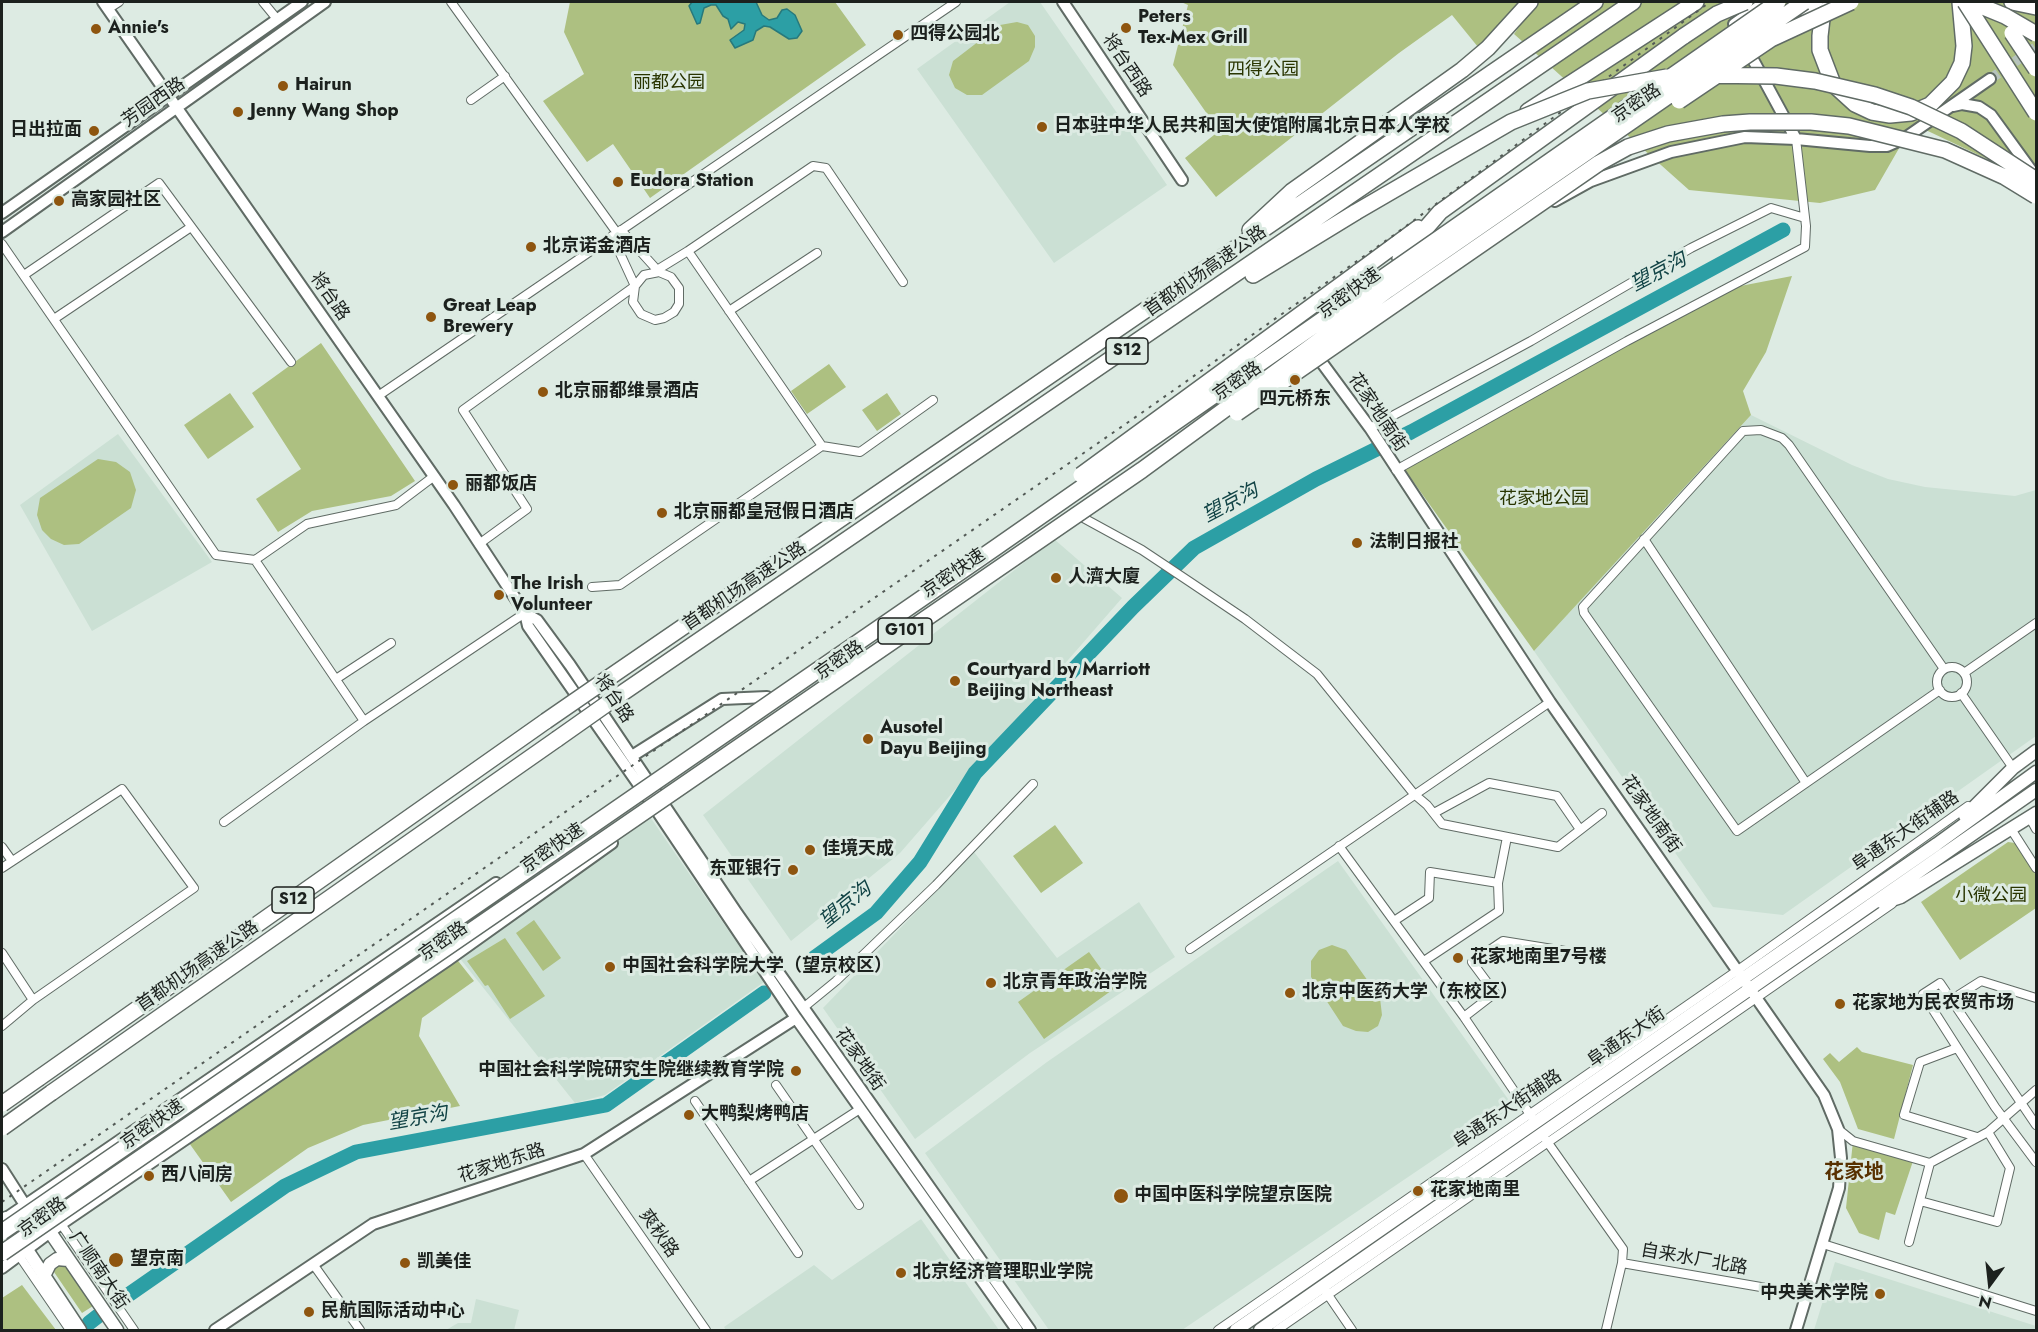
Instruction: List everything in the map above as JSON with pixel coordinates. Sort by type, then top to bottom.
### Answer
[{"type":"highway","points":[[1206,269],[1292,191],[1462,70],[1488,48],[1530,2]]},
{"type":"highway","name":"首都机场高速公路","points":[[2,1104],[546,721],[1595,2]]},
{"type":"highway","name":"首都机场高速公路","points":[[2,1128],[618,696],[1110,362],[1633,2]]},
{"type":"highway","points":[[1110,362],[1356,212],[1511,122],[1696,2]]},
{"type":"highway","points":[[994,548],[1014,524],[1625,76],[1717,14],[1745,2]]},
{"type":"highway","name":"京密快速","points":[[3,1220],[994,548],[1778,2]]},
{"type":"highway","name":"京密快速","points":[[2,1253],[635,815],[1142,470],[1388,290],[1804,2]]},
{"type":"highway","points":[[1832,2],[1822,20],[1820,36],[1820,50],[1826,69],[1841,92],[1855,105],[1872,112],[1890,115],[1911,113],[1930,105],[1953,82],[1962,63],[1964,30],[1959,2]]},
{"type":"highway","points":[[1613,135],[1638,126],[1668,108],[1772,39],[1851,2]]},
{"type":"highway","points":[[1965,2],[2037,113]]},
{"type":"highway","points":[[1971,2],[2006,15],[2037,34]]},
{"type":"highway","points":[[1990,2],[2037,69]]},
{"type":"highway","points":[[2012,2],[2037,7]]},
{"type":"highway","points":[[1684,36],[1726,9]]},
{"type":"highway","points":[[1511,122],[1588,91],[1614,86],[1694,75],[1776,76],[1852,89],[1911,107],[1977,140],[2037,178]]},
{"type":"highway","points":[[1142,470],[1236,413],[1599,163],[1628,147],[1714,125],[1750,122],[1811,122],[1849,126],[1945,150],[2005,177],[2037,196]]},
{"type":"highway","points":[[1400,258],[1440,212]]},
{"type":"main road","name":"芳园西路","points":[[2,213],[302,2]]},
{"type":"main road","name":"芳园西路","points":[[2,232],[325,2]]},
{"type":"main road","name":"将台西路","points":[[1063,2],[1182,180]]},
{"type":"main road","points":[[1714,2],[1726,9]]},
{"type":"main road","name":"京密路","points":[[3,1220],[767,697],[1063,498],[1765,2]]},
{"type":"main road","name":"京密路","points":[[2,1268],[61,1224],[448,960],[1536,192],[1818,2]]},
{"type":"main road","name":"将台路","points":[[105,5],[479,544],[525,612],[528,626],[643,782]]},
{"type":"main road","points":[[1752,56],[1796,139]]},
{"type":"main road","points":[[1349,323],[1458,264],[1557,199],[1602,177],[1671,152],[1745,137],[1887,146],[1905,138],[1992,82],[1979,93],[1979,107]]},
{"type":"main road","points":[[1950,107],[1962,104],[1979,107],[1991,115],[2037,178]]},
{"type":"main road","name":"花家地南街","points":[[1312,349],[1370,429],[1550,702],[1824,1095],[1839,1129],[1842,1158],[1839,1188],[1796,1330]]},
{"type":"main road","name":"将台路","points":[[525,612],[537,620],[632,756],[643,782]]},
{"type":"main road","points":[[632,756],[722,699],[767,697]]},
{"type":"main road","points":[[1937,844],[2013,768],[2037,751]]},
{"type":"main road","name":"阜通东大街","points":[[1236,1330],[1539,1128],[1748,983],[2037,771]]},
{"type":"main road","points":[[643,782],[661,808]]},
{"type":"main road","name":"阜通东大街","points":[[1748,983],[1873,906],[2037,790]]},
{"type":"main road","name":"花家地街","points":[[661,808],[1030,1330]]},
{"type":"main road","name":"花家地街","points":[[661,808],[796,1018],[1017,1330]]},
{"type":"main road","points":[[1873,906],[1901,897],[2033,816]]},
{"type":"main road","name":"花家地东路","points":[[215,1330],[373,1224],[584,1154],[796,1018]]},
{"type":"main road","name":"阜通东大街","points":[[1260,1330],[1325,1291],[1539,1128]]},
{"type":"main road","points":[[2,1168],[25,1204]]},
{"type":"main road","name":"广顺南大街","points":[[25,1204],[50,1232],[116,1330]]},
{"type":"main road","points":[[3,1220],[23,1253],[44,1276],[80,1330]]},
{"type":"main road","points":[[44,1276],[50,1264],[57,1259],[68,1260]]},
{"type":"street","points":[[105,5],[119,2]]},
{"type":"street","points":[[263,2],[277,19]]},
{"type":"street","points":[[451,2],[617,233],[658,271],[672,277],[679,288],[680,296],[674,312],[655,320],[641,314],[633,302],[635,286],[617,233]]},
{"type":"street","points":[[378,396],[956,2]]},
{"type":"street","points":[[471,100],[505,76]]},
{"type":"street","points":[[1396,469],[1617,346],[1805,247],[1805,218],[1796,139]]},
{"type":"street","points":[[479,544],[527,509],[463,410],[635,286],[644,275],[658,271],[688,252],[813,166],[826,168],[903,282]]},
{"type":"street","points":[[24,275],[159,183],[291,362]]},
{"type":"street","points":[[1370,429],[1531,341],[1691,248],[1771,208],[1805,218]]},
{"type":"street","points":[[54,319],[191,227]]},
{"type":"street","points":[[2,244],[216,555],[255,560],[307,524],[396,505],[433,477]]},
{"type":"street","points":[[688,252],[822,446]]},
{"type":"street","points":[[729,311],[817,253]]},
{"type":"street","points":[[592,588],[620,585],[822,446],[860,452],[933,400]]},
{"type":"street","points":[[1940,690],[1737,831],[1584,613],[1583,608],[1743,431],[1761,430],[1782,438],[1944,669]]},
{"type":"street","points":[[1078,515],[1153,558],[1245,618],[1317,674],[1414,794],[1442,824],[1558,847],[1579,828],[1602,813]]},
{"type":"street","points":[[1644,539],[1806,783]]},
{"type":"street","points":[[255,560],[364,721]]},
{"type":"street","points":[[224,822],[364,721],[525,612]]},
{"type":"street","points":[[1964,673],[2037,622]]},
{"type":"street","points":[[336,679],[391,643]]},
{"type":"street","points":[[1957,668],[1964,673],[1966,686],[1961,693],[1947,696],[1940,690],[1938,676],[1944,669],[1957,668]]},
{"type":"street","points":[[1961,693],[2013,768]]},
{"type":"street","points":[[1190,949],[1550,702]]},
{"type":"street","points":[[1434,813],[1489,783],[1557,796],[1579,828]]},
{"type":"street","points":[[803,1008],[836,981],[936,885],[1033,784]]},
{"type":"street","points":[[2,868],[122,789],[194,888],[33,1000],[2,1026]]},
{"type":"street","name":"阜通东大街辅路","points":[[1218,1330],[1539,1128],[1748,983],[1991,790]]},
{"type":"street","points":[[2033,816],[2037,830]]},
{"type":"street","points":[[2011,829],[2037,868]]},
{"type":"street","points":[[1424,962],[1499,911],[1498,883],[1507,837]]},
{"type":"street","name":"自来水厂北路","points":[[1339,846],[1464,1017],[1623,1249],[1622,1263],[1807,1295]]},
{"type":"street","points":[[2,847],[12,861]]},
{"type":"street","points":[[1394,921],[1429,898],[1430,872],[1498,883]]},
{"type":"street","name":"阜通东大街辅路","points":[[1748,983],[1901,897]]},
{"type":"street","points":[[1464,1017],[1495,993],[1472,962],[1487,951],[1503,941],[1565,951]]},
{"type":"street","points":[[2,953],[33,1000]]},
{"type":"street","points":[[1951,1000],[1981,981],[2037,998]]},
{"type":"street","points":[[2037,1125],[1940,982],[1923,994],[2002,1117],[2037,1162]]},
{"type":"street","points":[[1957,1048],[1920,1062],[1904,1114],[1977,1137]]},
{"type":"street","points":[[777,1085],[859,1205]]},
{"type":"street","points":[[1839,1129],[1853,1141],[1930,1162],[1988,1131],[2037,1090]]},
{"type":"street","points":[[695,1101],[798,1253]]},
{"type":"street","points":[[749,1181],[860,1109]]},
{"type":"street","points":[[1920,1201],[1997,1222],[2010,1168],[1988,1131]]},
{"type":"street","name":"爽秋路","points":[[584,1154],[706,1330]]},
{"type":"street","points":[[1909,1242],[1930,1162]]},
{"type":"street","points":[[25,1204],[61,1224],[134,1330]]},
{"type":"street","points":[[1823,1244],[2037,1311]]},
{"type":"street","points":[[23,1253],[70,1330]]},
{"type":"street","points":[[1606,1330],[1622,1263]]},
{"type":"street","points":[[313,1264],[360,1330]]},
{"type":"street","points":[[1277,1330],[1325,1291],[1352,1330]]},
{"type":"shaded area","name":"日本驻中华人民共和国大使馆附属北京日本人学校","points":[[1010,2],[1040,2],[1167,185],[1054,263],[917,69]]},
{"type":"shaded area","points":[[1751,415],[1852,465],[1888,479],[1925,487],[2015,496],[2036,490],[2036,736],[1783,915],[1713,907],[1534,651]]},
{"type":"shaded area","points":[[118,434],[212,562],[92,631],[20,505]]},
{"type":"shaded area","points":[[1054,539],[1122,598],[900,853],[791,941],[703,815]]},
{"type":"shaded area","name":"中国社会科学院大学（望京校区）","points":[[648,814],[764,982],[605,1095],[575,1103],[454,951]]},
{"type":"shaded area","name":"北京青年政治学院","points":[[974,852],[1057,958],[1139,902],[1175,957],[1030,1053],[915,1139],[823,1008]]},
{"type":"shaded area","points":[[1338,861],[1513,1106],[1182,1330],[1049,1330],[925,1153],[1047,1062]]},
{"type":"shaded area","name":"北京经济管理职业学院","points":[[921,1219],[999,1330],[726,1330],[724,1327],[814,1265],[832,1280]]},
{"type":"shaded area","name":"中央美术学院","points":[[1835,1262],[2036,1326],[2036,1330],[1814,1330]]},
{"type":"shaded area","points":[[476,1299],[519,1310],[514,1330],[446,1330],[458,1323],[471,1323]]},
{"type":"green space","name":"丽都公园","points":[[570,2],[835,2],[866,45],[650,198],[613,144],[587,162],[543,101],[584,74],[564,32]]},
{"type":"green space","name":"四得公园","points":[[1181,2],[1519,2],[1478,47],[1452,15],[1399,53],[1216,197],[1185,158],[1219,131],[1173,65],[1188,5]]},
{"type":"green space","points":[[1536,2],[2036,2],[2036,187],[2019,174],[1913,124],[1875,190],[1820,203],[1689,190],[1514,34]]},
{"type":"green space","points":[[1017,22],[1028,25],[1035,36],[1035,47],[1029,61],[982,95],[967,95],[955,88],[949,75],[953,61],[1000,25]]},
{"type":"green space","name":"花家地公园","points":[[1792,276],[1766,352],[1743,391],[1751,415],[1534,651],[1405,470],[1725,289]]},
{"type":"green space","points":[[321,343],[415,481],[391,496],[312,511],[278,532],[256,499],[301,469],[252,393]]},
{"type":"green space","points":[[829,364],[846,387],[807,414],[791,391]]},
{"type":"green space","points":[[230,393],[254,427],[208,459],[184,425]]},
{"type":"green space","points":[[887,393],[901,414],[877,431],[862,410]]},
{"type":"green space","points":[[98,459],[116,462],[130,472],[136,490],[131,508],[79,544],[64,545],[51,539],[42,530],[37,515],[40,498]]},
{"type":"green space","points":[[1055,825],[1083,863],[1041,893],[1013,856]]},
{"type":"green space","name":"小微公园","points":[[2008,842],[2015,843],[2036,875],[2036,908],[1960,960],[1921,902]]},
{"type":"green space","points":[[534,920],[561,958],[543,971],[516,933]]},
{"type":"green space","points":[[505,938],[545,996],[510,1019],[488,985],[485,986],[467,961]]},
{"type":"green space","points":[[1332,945],[1346,950],[1380,998],[1382,1015],[1378,1026],[1368,1032],[1356,1031],[1343,1026],[1311,977],[1311,961],[1319,950]]},
{"type":"green space","points":[[451,952],[474,981],[422,1018],[419,1036],[460,1106],[363,1125],[308,1148],[231,1202],[182,1133]]},
{"type":"green space","points":[[1089,952],[1115,988],[1044,1039],[1018,1002]]},
{"type":"green space","points":[[1857,1047],[1862,1052],[1913,1065],[1894,1139],[1858,1129],[1840,1082],[1823,1059],[1830,1053],[1839,1062]]},
{"type":"green space","points":[[1853,1141],[1914,1158],[1895,1215],[1886,1212],[1879,1240],[1859,1233],[1846,1208]]},
{"type":"green space","points":[[56,1264],[65,1265],[93,1306],[82,1313],[54,1272]]},
{"type":"green space","points":[[22,1285],[56,1330],[2,1330],[2,1298]]},
{"type":"water","points":[[692,2],[756,2],[762,15],[769,20],[777,18],[782,10],[787,9],[795,15],[802,31],[797,38],[789,39],[770,27],[764,26],[756,31],[753,40],[735,48],[730,40],[744,30],[745,24],[738,22],[731,29],[728,19],[723,16],[716,5],[711,5],[704,8],[700,23],[697,24],[689,6]]},
{"type":"waterway","name":"望京沟","points":[[814,958],[876,913],[920,862],[975,773],[1133,607],[1194,548],[1316,479],[1411,432],[1783,230]]},
{"type":"waterway","name":"望京沟","points":[[121,1300],[285,1186],[356,1152],[606,1105],[764,993]]},
{"type":"waterway","name":"望京沟","points":[[89,1323],[98,1316]]},
{"type":"tunnel","points":[[1990,79],[2036,47]]},
{"type":"railway","points":[[2,1202],[1140,414],[1394,235],[1710,2]]},
{"type":"place","name":"Peters Tex-Mex Grill","points":[[1126,28]]},
{"type":"place","name":"Annie's","points":[[96,29]]},
{"type":"place","name":"四得公园北","points":[[898,35]]},
{"type":"place","name":"Hairun","points":[[283,86]]},
{"type":"place","name":"Jenny Wang Shop","points":[[238,112]]},
{"type":"place","name":"日本驻中华人民共和国大使馆附属北京日本人学校","points":[[1042,127]]},
{"type":"place","name":"日出拉面","points":[[94,131]]},
{"type":"place","name":"Eudora Station","points":[[618,182]]},
{"type":"place","name":"高家园社区","points":[[59,201]]},
{"type":"place","name":"北京诺金酒店","points":[[531,247]]},
{"type":"place","name":"Great Leap Brewery","points":[[431,317]]},
{"type":"place","name":"四元桥东","points":[[1295,380]]},
{"type":"place","name":"北京丽都维景酒店","points":[[543,392]]},
{"type":"place","name":"丽都饭店","points":[[453,485]]},
{"type":"place","name":"北京丽都皇冠假日酒店","points":[[662,513]]},
{"type":"place","name":"法制日报社","points":[[1357,543]]},
{"type":"place","name":"人濟大廈","points":[[1056,578]]},
{"type":"place","name":"The Irish Volunteer","points":[[499,595]]},
{"type":"place","name":"Courtyard by Marriott Beijing Northeast","points":[[955,681]]},
{"type":"place","name":"Ausotel Dayu Beijing","points":[[868,739]]},
{"type":"place","name":"佳境天成","points":[[810,850]]},
{"type":"place","name":"东亚银行","points":[[793,870]]},
{"type":"place","name":"花家地南里7号楼","points":[[1458,958]]},
{"type":"place","name":"中国社会科学院大学（望京校区）","points":[[610,967]]},
{"type":"place","name":"北京青年政治学院","points":[[991,983]]},
{"type":"place","name":"北京中医药大学（东校区）","points":[[1290,993]]},
{"type":"place","name":"花家地为民农贸市场","points":[[1840,1004]]},
{"type":"place","name":"中国社会科学院研究生院继续教育学院","points":[[796,1071]]},
{"type":"place","name":"大鸭梨烤鸭店","points":[[689,1115]]},
{"type":"place","name":"西八间房","points":[[149,1176]]},
{"type":"place","name":"花家地南里","points":[[1418,1191]]},
{"type":"place","name":"中国中医科学院望京医院","points":[[1121,1196]]},
{"type":"place","name":"望京南","points":[[116,1260]]},
{"type":"place","name":"凯美佳","points":[[405,1263]]},
{"type":"place","name":"北京经济管理职业学院","points":[[901,1273]]},
{"type":"place","name":"中央美术学院","points":[[1880,1294]]},
{"type":"place","name":"民航国际活动中心","points":[[309,1312]]},
{"type":"district","name":"花家地","points":[[1854,1173]]}]
